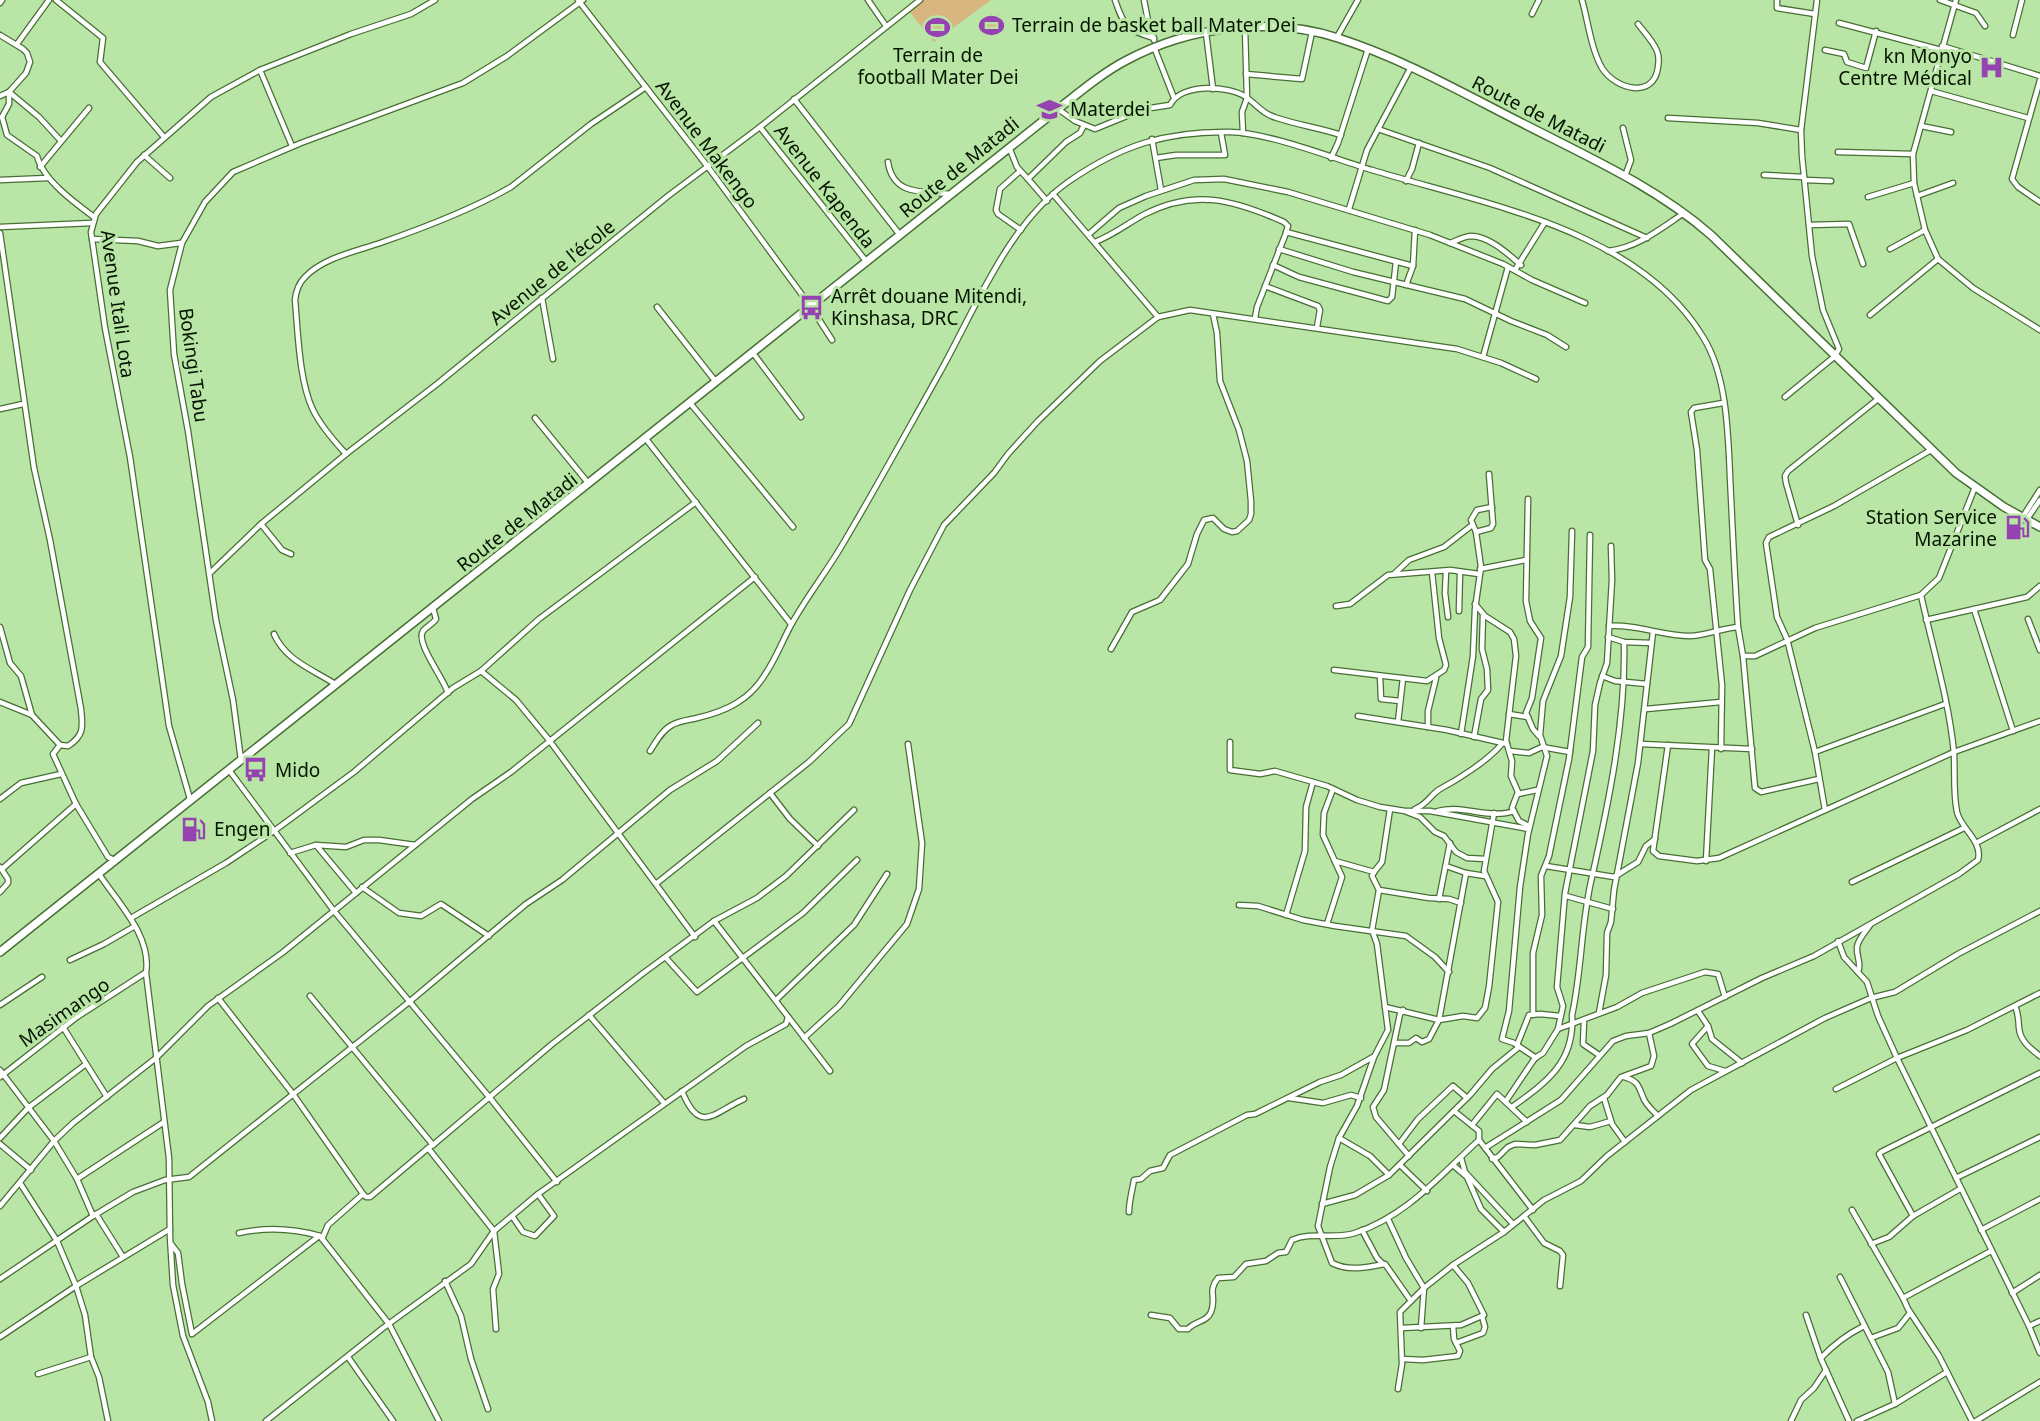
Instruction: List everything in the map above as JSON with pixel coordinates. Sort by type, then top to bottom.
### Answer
[{"type":"highway","name":"Route de Matadi","points":[[0,952],[1009,147],[1112,68],[1155,44],[1177,39],[1245,27],[1312,32],[1337,37],[1410,67],[1625,176],[1685,213],[1711,235],[1931,450],[1975,487],[2040,527]]},
{"type":"street","points":[[17,44],[49,0]]},
{"type":"street","points":[[56,0],[103,38],[100,62],[164,136]]},
{"type":"street","name":"Avenue Itali Lota","points":[[191,800],[169,726],[130,457],[105,328],[92,239],[93,220],[144,155],[211,97],[260,70],[351,34],[411,14],[435,0]]},
{"type":"street","points":[[868,0],[886,26]]},
{"type":"street","name":"Avenue de l'école","points":[[209,573],[261,524],[346,454],[437,384],[668,196],[761,127],[920,0]]},
{"type":"street","points":[[1115,0],[1127,27],[1155,44]]},
{"type":"street","points":[[1144,0],[1149,26],[1174,98]]},
{"type":"street","points":[[1337,37],[1358,0]]},
{"type":"street","points":[[1532,14],[1539,0]]},
{"type":"street","points":[[1582,0],[1602,68],[1613,80],[1646,88],[1652,85],[1655,79],[1659,57],[1658,51],[1638,24]]},
{"type":"street","points":[[1777,0],[1777,8],[1815,14]]},
{"type":"street","points":[[1785,397],[1834,357],[1839,349],[1820,298],[1812,256],[1804,178],[1801,130],[1817,0]]},
{"type":"street","points":[[1940,0],[1955,3],[1976,13],[1985,26]]},
{"type":"street","points":[[2013,35],[2022,0]]},
{"type":"street","name":"Avenue Makengo","points":[[581,1],[708,167],[811,307],[832,340]]},
{"type":"street","name":"Bokingi Tabu","points":[[241,760],[173,344],[170,290],[182,243],[205,202],[233,172],[292,146],[463,83],[507,56],[581,1]]},
{"type":"street","points":[[1955,3],[1913,155],[1914,183],[1925,230],[1938,259],[1973,288],[2040,330]]},
{"type":"street","points":[[1839,23],[1941,48],[2040,78],[2012,179],[2018,187],[2040,202]]},
{"type":"street","points":[[1243,133],[1242,112],[1247,98],[1245,27]]},
{"type":"street","points":[[1825,50],[1845,54],[1847,62],[1866,68],[1876,31]]},
{"type":"street","points":[[1246,74],[1302,79],[1312,32]]},
{"type":"street","points":[[1206,33],[1213,89]]},
{"type":"street","points":[[0,35],[27,53],[29,67],[9,92],[0,96]]},
{"type":"street","points":[[1331,158],[1341,135],[1368,48]]},
{"type":"street","points":[[1349,209],[1361,167],[1410,67]]},
{"type":"street","points":[[260,70],[292,146]]},
{"type":"street","points":[[346,454],[317,418],[307,390],[295,300],[296,288],[305,276],[335,259],[435,223],[497,195],[591,124],[646,87]]},
{"type":"street","points":[[1058,109],[1095,129],[1144,109],[1170,105],[1174,98],[1190,91],[1228,90],[1247,98],[1260,111],[1275,118],[1341,135]]},
{"type":"street","points":[[1930,91],[2028,118]]},
{"type":"street","points":[[9,92],[9,104],[1,119],[7,135],[37,156],[40,168],[48,178],[93,220]]},
{"type":"street","points":[[9,92],[39,117],[61,141]]},
{"type":"street","points":[[794,99],[900,235]]},
{"type":"street","points":[[40,168],[89,108]]},
{"type":"street","points":[[1668,118],[1758,123],[1801,130]]},
{"type":"street","points":[[1028,179],[1066,142],[1080,133],[1084,125]]},
{"type":"street","points":[[1922,126],[1951,132]]},
{"type":"street","name":"Avenue Kapenda","points":[[761,127],[867,262]]},
{"type":"street","points":[[1623,128],[1631,160],[1625,176]]},
{"type":"street","points":[[1378,129],[1490,168],[1647,238]]},
{"type":"street","points":[[1156,158],[1176,155],[1225,155],[1221,132]]},
{"type":"street","points":[[650,751],[670,726],[724,711],[751,693],[766,674],[791,624],[874,490],[957,342],[991,275],[1021,230],[1047,201],[1069,182],[1107,159],[1152,139],[1221,132],[1243,133],[1476,199],[1545,222],[1607,251],[1642,272],[1663,289],[1693,321],[1707,342],[1722,388],[1738,626],[1757,790],[1819,779]]},
{"type":"street","points":[[1152,139],[1161,190]]},
{"type":"street","points":[[1406,181],[1419,142]]},
{"type":"street","points":[[1009,147],[1020,171],[1047,201]]},
{"type":"street","points":[[1838,152],[1913,155]]},
{"type":"street","points":[[144,155],[170,178]]},
{"type":"street","points":[[888,162],[891,176],[899,185],[915,191],[950,194]]},
{"type":"street","points":[[1020,171],[1000,189],[996,210],[1021,230]]},
{"type":"street","points":[[1764,175],[1831,181]]},
{"type":"street","points":[[1089,234],[1119,208],[1161,190],[1213,177],[1264,186],[1415,230],[1515,270],[1585,303]]},
{"type":"street","points":[[0,180],[48,178]]},
{"type":"street","points":[[1868,197],[1914,183]]},
{"type":"street","points":[[1917,195],[1953,183]]},
{"type":"street","points":[[1054,194],[1158,317]]},
{"type":"street","points":[[1095,242],[1157,209],[1202,199],[1228,201],[1284,222],[1288,226],[1255,318]]},
{"type":"street","points":[[1607,251],[1618,250],[1647,238],[1685,213]]},
{"type":"street","points":[[0,227],[93,220]]},
{"type":"street","points":[[1515,270],[1521,265],[1545,222]]},
{"type":"street","points":[[1809,225],[1849,224],[1863,264]]},
{"type":"street","points":[[1406,285],[1413,266],[1415,230]]},
{"type":"street","points":[[1890,249],[1925,230]]},
{"type":"street","points":[[1286,232],[1413,266]]},
{"type":"street","points":[[0,233],[16,334],[23,404],[81,709],[81,736],[68,746],[60,745],[32,715],[0,702]]},
{"type":"street","points":[[1449,243],[1475,236],[1498,246],[1521,265]]},
{"type":"street","points":[[92,239],[138,241],[158,246],[182,243]]},
{"type":"street","points":[[1279,250],[1353,272],[1465,299],[1547,335],[1566,347]]},
{"type":"street","points":[[1870,315],[1938,259]]},
{"type":"street","points":[[1273,265],[1299,277],[1382,300],[1391,299],[1396,262]]},
{"type":"street","points":[[1483,356],[1508,267]]},
{"type":"street","points":[[1265,286],[1318,306],[1320,310],[1317,327]]},
{"type":"street","points":[[542,298],[553,359]]},
{"type":"street","points":[[657,307],[716,382]]},
{"type":"street","points":[[657,883],[809,762],[849,724],[910,590],[944,526],[1038,421],[1100,362],[1158,317],[1190,310],[1438,345],[1483,356],[1536,379]]},
{"type":"street","points":[[1111,649],[1132,612],[1160,600],[1188,564],[1204,520],[1213,519],[1232,532],[1245,525],[1251,513],[1247,461],[1239,430],[1220,381],[1213,314]]},
{"type":"street","points":[[753,353],[801,417]]},
{"type":"street","points":[[1798,525],[1786,483],[1785,476],[1788,471],[1878,399]]},
{"type":"street","points":[[690,402],[793,527]]},
{"type":"street","points":[[1721,749],[1722,678],[1710,569],[1705,560],[1697,450],[1691,411],[1694,408],[1723,403]]},
{"type":"street","points":[[0,409],[23,404]]},
{"type":"street","points":[[535,418],[589,484]]},
{"type":"street","points":[[646,439],[791,624]]},
{"type":"street","points":[[1825,811],[1815,752],[1787,639],[1777,617],[1766,543],[1769,537],[1798,525],[1931,450]]},
{"type":"street","points":[[1476,532],[1492,528],[1489,474]]},
{"type":"street","points":[[1743,656],[1755,656],[1815,628],[1920,595],[1939,578],[1975,487]]},
{"type":"street","points":[[2024,519],[2040,490]]},
{"type":"street","points":[[1528,499],[1526,601],[1530,621],[1541,638],[1532,698],[1526,709],[1533,729],[1541,737]]},
{"type":"street","points":[[2024,519],[2040,500]]},
{"type":"street","points":[[131,918],[226,863],[274,831],[354,772],[448,693],[481,671],[539,619],[624,553],[696,502]]},
{"type":"street","points":[[1461,734],[1473,656],[1475,604],[1480,572],[1476,532],[1471,526],[1471,517],[1475,511],[1492,507]]},
{"type":"street","points":[[261,524],[282,550],[290,554]]},
{"type":"street","points":[[1394,574],[1409,560],[1444,547],[1471,526]]},
{"type":"street","points":[[1536,1058],[1502,1039],[1509,1011],[1520,887],[1529,828],[1547,756],[1541,737],[1543,701],[1560,661],[1567,620],[1571,590],[1572,531]]},
{"type":"street","points":[[1533,1014],[1533,951],[1542,915],[1541,876],[1546,866],[1570,752],[1581,665],[1588,647],[1590,535]]},
{"type":"street","points":[[1506,1101],[1558,1029],[1563,1004],[1557,986],[1566,896],[1593,751],[1595,705],[1607,663],[1612,580],[1611,546]]},
{"type":"street","points":[[207,556],[223,560]]},
{"type":"street","points":[[1336,606],[1350,604],[1385,576],[1446,570],[1480,572],[1526,561]]},
{"type":"street","points":[[1446,570],[1448,617]]},
{"type":"street","points":[[1334,670],[1427,681],[1444,670],[1446,665],[1439,638],[1432,572]]},
{"type":"street","points":[[1459,611],[1460,572]]},
{"type":"street","points":[[0,1206],[54,1140],[156,1058],[218,998],[282,953],[755,576]]},
{"type":"street","points":[[1926,620],[2026,597],[2040,586]]},
{"type":"street","points":[[1485,1148],[1567,1094],[1599,1055],[1620,1038],[1648,1033],[1814,956],[1975,864],[1979,855],[1976,843],[1957,814],[1954,752],[1941,677],[1920,595]]},
{"type":"street","points":[[1412,810],[1425,805],[1438,791],[1451,785],[1504,744],[1516,656],[1514,639],[1510,632],[1483,614],[1475,604]]},
{"type":"street","points":[[433,608],[436,619],[423,631],[421,638],[424,649],[448,693]]},
{"type":"street","points":[[1974,609],[2013,731]]},
{"type":"street","points":[[1474,737],[1481,699],[1488,690],[1482,649],[1483,614]]},
{"type":"street","points":[[2028,619],[2040,650]]},
{"type":"street","points":[[1609,626],[1628,625],[1653,632],[1693,636],[1738,626]]},
{"type":"street","points":[[0,627],[10,663],[21,676],[32,715]]},
{"type":"street","points":[[1599,1013],[1606,975],[1607,933],[1646,709],[1653,632]]},
{"type":"street","points":[[274,634],[279,646],[292,659],[335,684]]},
{"type":"street","points":[[1608,638],[1624,642],[1651,643]]},
{"type":"street","points":[[1512,1107],[1556,1072],[1572,1038],[1572,1015],[1588,904],[1625,682],[1624,642]]},
{"type":"street","points":[[481,671],[516,699],[550,740],[695,937]]},
{"type":"street","points":[[1380,676],[1381,699],[1400,701]]},
{"type":"street","points":[[1602,676],[1647,684]]},
{"type":"street","points":[[1427,727],[1436,677]]},
{"type":"street","points":[[1398,722],[1403,678]]},
{"type":"street","points":[[1646,709],[1721,702]]},
{"type":"street","points":[[1815,752],[1945,704]]},
{"type":"street","points":[[1509,713],[1528,717]]},
{"type":"street","points":[[1357,716],[1427,727],[1504,744],[1510,751],[1511,776],[1518,794],[1513,806],[1514,811],[1519,821],[1529,828]]},
{"type":"street","points":[[1668,745],[1653,851],[1657,855],[1706,861],[1745,847],[1954,752],[2040,721]]},
{"type":"street","points":[[0,1279],[133,1192],[165,1180],[189,1177],[409,1002],[526,904],[562,880],[670,790],[717,761],[758,723]]},
{"type":"street","points":[[1230,742],[1230,770],[1260,774],[1275,771],[1333,789],[1366,803],[1405,811],[1420,817],[1435,832],[1444,836],[1454,850],[1464,856],[1485,859]]},
{"type":"street","points":[[804,1038],[839,1006],[907,924],[919,889],[922,843],[908,744]]},
{"type":"street","points":[[1641,744],[1721,749],[1752,748]]},
{"type":"street","points":[[60,745],[53,754],[61,774],[108,857],[115,861]]},
{"type":"street","points":[[1510,751],[1527,753],[1544,747],[1570,752]]},
{"type":"street","points":[[1706,861],[1712,748]]},
{"type":"street","points":[[229,770],[334,911],[491,1098],[557,1182]]},
{"type":"street","points":[[0,799],[21,783],[61,774]]},
{"type":"street","points":[[1286,915],[1305,851],[1306,802],[1312,782]]},
{"type":"street","points":[[1327,925],[1342,877],[1323,835],[1324,813],[1333,789]]},
{"type":"street","points":[[1518,794],[1538,790]]},
{"type":"street","points":[[770,793],[790,819],[818,846]]},
{"type":"street","points":[[0,892],[8,883],[1,868],[76,804]]},
{"type":"street","points":[[1433,811],[1447,808],[1494,813],[1514,811]]},
{"type":"street","points":[[1383,1264],[1365,1269],[1344,1269],[1332,1263],[1318,1226],[1339,1138],[1361,1098],[1374,1057],[1388,1030],[1377,944],[1371,930],[1379,890],[1372,876],[1382,862],[1391,809]]},
{"type":"street","points":[[1976,843],[2040,809]]},
{"type":"street","points":[[218,998],[293,1094],[363,1194],[370,1197],[642,974],[714,921],[765,892],[786,876],[853,810]]},
{"type":"street","points":[[1405,811],[1433,811],[1529,828]]},
{"type":"street","points":[[1385,1007],[1439,1020],[1463,1016],[1477,1018],[1485,1008],[1498,902],[1485,876],[1485,859],[1494,813]]},
{"type":"street","points":[[1852,882],[1964,828]]},
{"type":"street","points":[[1546,866],[1609,877],[1618,876],[1638,862],[1648,843],[1655,839]]},
{"type":"street","points":[[290,853],[316,845],[346,847],[364,840],[416,845]]},
{"type":"street","points":[[1439,899],[1450,842]]},
{"type":"street","points":[[316,845],[356,893]]},
{"type":"street","points":[[666,958],[697,992],[803,913],[858,860]]},
{"type":"street","points":[[1335,861],[1374,872]]},
{"type":"street","points":[[1446,866],[1485,876]]},
{"type":"street","points":[[1395,1042],[1409,1043],[1416,1038],[1422,1042],[1429,1039],[1439,1020],[1466,873]]},
{"type":"street","points":[[99,874],[131,918],[148,960],[146,973],[169,1181],[173,1285],[183,1336],[208,1402],[212,1421]]},
{"type":"street","points":[[776,1000],[854,925],[887,874]]},
{"type":"street","points":[[362,887],[398,913],[421,916],[441,904],[489,936]]},
{"type":"street","points":[[1379,890],[1461,903]]},
{"type":"street","points":[[1566,896],[1613,909]]},
{"type":"street","points":[[1239,905],[1258,906],[1327,925],[1407,937],[1435,957],[1449,972]]},
{"type":"street","points":[[1398,1389],[1402,1359],[1401,1311],[1424,1287],[1453,1265],[1504,1232],[1544,1200],[1581,1181],[1691,1090],[1776,1042],[1871,998],[1895,992],[1958,954],[2040,911]]},
{"type":"street","points":[[714,921],[830,1071]]},
{"type":"street","points":[[1858,972],[1858,943],[1873,922]]},
{"type":"street","points":[[70,960],[135,926]]},
{"type":"street","points":[[1838,941],[1844,957],[1867,982],[1871,998],[1897,1058],[2040,1353]]},
{"type":"street","points":[[1558,1029],[1617,1007],[1642,993],[1705,972],[1718,974],[1725,997]]},
{"type":"street","name":"Masimango","points":[[1,1073],[63,1027],[146,973]]},
{"type":"street","points":[[0,1005],[42,977]]},
{"type":"street","points":[[1836,1089],[1897,1058],[1967,1030],[2040,993]]},
{"type":"street","points":[[310,996],[433,1145]]},
{"type":"street","points":[[2015,1006],[2021,1018],[2020,1030],[2027,1046],[2040,1056]]},
{"type":"street","points":[[1403,1010],[1399,1014],[1382,1096],[1373,1109],[1409,1156]]},
{"type":"street","points":[[1698,1011],[1708,1026],[1712,1039],[1742,1063]]},
{"type":"street","points":[[589,1015],[664,1103]]},
{"type":"street","points":[[1322,1204],[1355,1195],[1389,1175],[1400,1165],[1492,1069],[1518,1046],[1528,1015],[1560,1016]]},
{"type":"street","points":[[784,1025],[788,1017]]},
{"type":"street","points":[[1584,1021],[1583,1044],[1599,1055]]},
{"type":"street","points":[[266,1421],[389,1324],[471,1264],[494,1231],[538,1194],[746,1045],[784,1025],[794,1025]]},
{"type":"street","points":[[1708,1026],[1692,1044],[1708,1066],[1726,1071]]},
{"type":"street","points":[[63,1027],[107,1097]]},
{"type":"street","points":[[1492,1159],[1515,1144],[1556,1142],[1574,1126],[1590,1106],[1604,1098],[1623,1076],[1652,1065],[1654,1056],[1648,1033]]},
{"type":"street","points":[[1129,1212],[1128,1200],[1133,1194],[1135,1180],[1141,1179],[1150,1171],[1163,1168],[1168,1158],[1177,1151],[1247,1115],[1341,1075],[1374,1057]]},
{"type":"street","points":[[0,1138],[28,1108],[86,1064]]},
{"type":"street","points":[[1,1073],[54,1140],[95,1215],[123,1257]]},
{"type":"street","points":[[1913,1216],[1880,1153],[2040,1073]]},
{"type":"street","points":[[1623,1076],[1636,1082],[1641,1088],[1643,1098],[1658,1116]]},
{"type":"street","points":[[1399,1144],[1418,1119],[1453,1086],[1467,1098]]},
{"type":"street","points":[[682,1091],[689,1109],[699,1115],[715,1117],[744,1099]]},
{"type":"street","points":[[1472,1125],[1495,1094],[1527,1122]]},
{"type":"street","points":[[1285,1098],[1322,1102],[1351,1095],[1361,1098]]},
{"type":"street","points":[[1604,1098],[1611,1121],[1625,1142]]},
{"type":"street","points":[[1454,1111],[1479,1131],[1479,1140],[1533,1210]]},
{"type":"street","points":[[1574,1126],[1580,1124],[1590,1127],[1611,1121]]},
{"type":"street","points":[[77,1179],[164,1122]]},
{"type":"street","points":[[1956,1178],[2040,1137]]},
{"type":"street","points":[[1339,1138],[1370,1156],[1389,1175]]},
{"type":"street","points":[[1151,1315],[1172,1319],[1177,1327],[1185,1331],[1211,1313],[1212,1288],[1218,1278],[1234,1277],[1246,1264],[1270,1260],[1286,1252],[1293,1239],[1307,1236],[1338,1237],[1388,1219],[1427,1191],[1479,1140]]},
{"type":"street","points":[[0,1144],[31,1170]]},
{"type":"street","points":[[428,1148],[494,1231],[499,1274],[493,1289],[496,1329]]},
{"type":"street","points":[[1461,1157],[1465,1172],[1513,1224]]},
{"type":"street","points":[[1400,1165],[1427,1191]]},
{"type":"street","points":[[1453,1165],[1467,1177],[1481,1209],[1504,1232]]},
{"type":"street","points":[[20,1183],[57,1241],[76,1286],[85,1314],[91,1357],[99,1377],[108,1420],[99,1421]]},
{"type":"street","points":[[1871,1244],[1893,1234],[1913,1216],[1960,1189]]},
{"type":"street","points":[[170,1244],[178,1253],[192,1334],[321,1238],[328,1225],[363,1194]]},
{"type":"street","points":[[512,1216],[523,1232],[534,1236],[554,1216],[538,1194]]},
{"type":"street","points":[[0,1195],[6,1199]]},
{"type":"street","points":[[1981,1230],[2040,1199]]},
{"type":"street","points":[[1852,1210],[1974,1421],[2040,1382]]},
{"type":"street","points":[[1524,1216],[1544,1243],[1563,1255],[1560,1286]]},
{"type":"street","points":[[1388,1219],[1406,1258],[1424,1287],[1421,1328]]},
{"type":"street","points":[[239,1233],[259,1228],[280,1228],[321,1238],[389,1324],[439,1421]]},
{"type":"street","points":[[0,1337],[76,1286],[170,1229]]},
{"type":"street","points":[[1362,1230],[1377,1258],[1392,1272],[1410,1301]]},
{"type":"street","points":[[1903,1297],[1991,1251]]},
{"type":"street","points":[[1453,1265],[1471,1287],[1484,1313],[1482,1316],[1485,1329],[1483,1333],[1456,1343]]},
{"type":"street","points":[[2012,1293],[2040,1275]]},
{"type":"street","points":[[1840,1277],[1888,1372],[1895,1404]]},
{"type":"street","points":[[446,1281],[461,1316],[471,1359],[488,1409]]},
{"type":"street","points":[[1871,1338],[1898,1328],[1910,1313]]},
{"type":"street","points":[[1806,1315],[1821,1359],[1849,1421]]},
{"type":"street","points":[[1402,1328],[1452,1326],[1468,1323],[1482,1316]]},
{"type":"street","points":[[2029,1326],[2040,1321]]},
{"type":"street","points":[[1402,1359],[1455,1358],[1460,1351],[1452,1326]]},
{"type":"street","points":[[1821,1359],[1830,1348],[1864,1326]]},
{"type":"street","points":[[38,1374],[91,1357]]},
{"type":"street","points":[[348,1357],[393,1421]]},
{"type":"street","points":[[1791,1421],[1801,1401],[1826,1370]]},
{"type":"street","points":[[1857,1421],[1895,1404],[1947,1372]]},
{"type":"shaded area","name":"Terrain de football Mater Dei","points":[[923,0],[991,0],[934,42],[909,11]]},
{"type":"shaded area","name":"Terrain de basket ball Mater Dei","points":[[998,13],[1006,22],[986,38],[978,28]]},
{"type":"place","name":"Terrain de basket ball Mater Dei","points":[[992,25]]},
{"type":"place","name":"Terrain de football Mater Dei","points":[[938,27]]},
{"type":"place","name":"kn Monyo Centre Médical","points":[[1992,67]]},
{"type":"place","name":"Materdei","points":[[1050,109]]},
{"type":"place","name":"Arrêt douane Mitendi, Kinshasa, DRC","points":[[811,307]]},
{"type":"place","name":"Station Service Mazarine","points":[[2017,528]]},
{"type":"place","name":"Mido","points":[[255,770]]},
{"type":"place","name":"Engen","points":[[194,829]]}]
